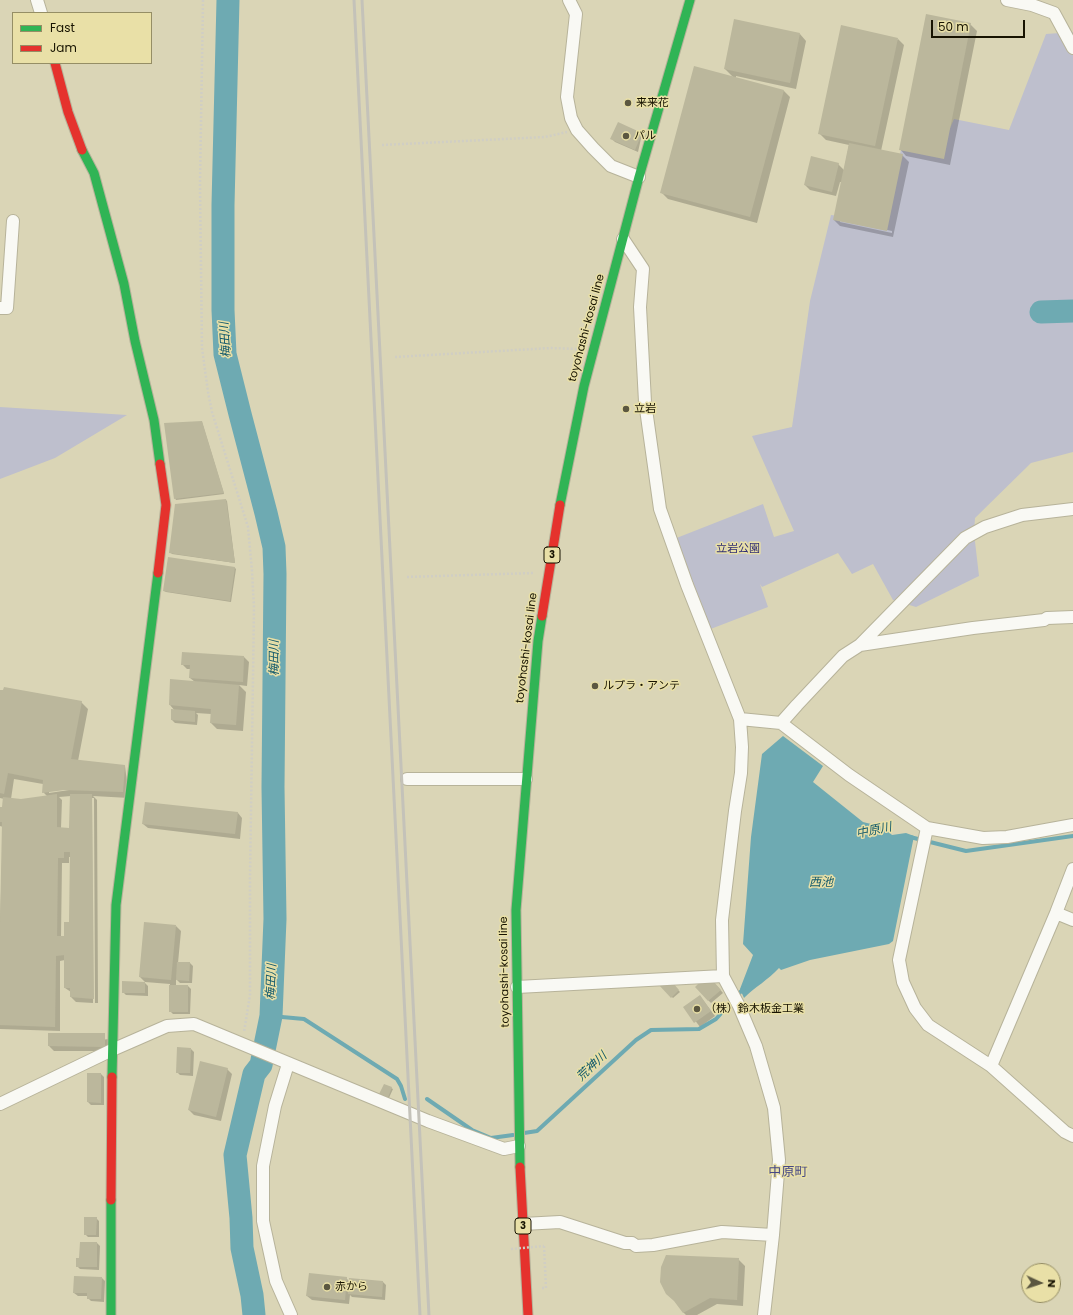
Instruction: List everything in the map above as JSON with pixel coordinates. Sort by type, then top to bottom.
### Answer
[{"type":"main road","name":"toyohashi-kosai line","points":[[528,1315],[518,1125],[516,910],[538,641],[557,521],[584,386],[639,177],[690,0]]},
{"type":"main road","points":[[54,64],[68,112],[81,147],[94,172],[124,284],[135,341],[154,420],[166,505],[116,905],[112,1050],[111,1315]]},
{"type":"street","points":[[37,0],[41,12]]},
{"type":"street","points":[[569,0],[576,14],[567,97],[571,118],[577,130],[611,166],[639,177]]},
{"type":"street","points":[[1007,0],[1032,5],[1054,13],[1073,48]]},
{"type":"street","points":[[0,308],[7,308],[13,221]]},
{"type":"street","points":[[623,239],[643,269],[640,307],[645,402],[660,509],[687,585],[740,719],[742,747],[741,773],[722,920],[723,976],[739,1006],[756,1046],[774,1108],[779,1160],[773,1235],[764,1315]]},
{"type":"street","points":[[781,723],[843,656],[860,645],[965,538],[985,527],[1022,515],[1073,509]]},
{"type":"street","points":[[860,645],[973,628],[1044,620],[1047,618],[1073,617]]},
{"type":"street","points":[[740,719],[781,723],[849,775],[926,830],[982,838],[1007,837],[1073,825]]},
{"type":"street","points":[[407,779],[526,779]]},
{"type":"street","points":[[926,830],[899,960],[903,982],[915,1008],[928,1025],[991,1066],[1065,1132],[1073,1136]]},
{"type":"street","points":[[991,1066],[1056,913],[1073,869]]},
{"type":"street","points":[[1056,913],[1073,920]]},
{"type":"street","points":[[517,987],[723,976]]},
{"type":"street","points":[[0,1104],[112,1050],[167,1026],[194,1024],[428,1122],[504,1149],[519,1142]]},
{"type":"street","points":[[285,1062],[263,1166],[263,1205],[264,1221],[276,1281],[291,1315]]},
{"type":"street","points":[[523,1224],[560,1222],[625,1243],[632,1243],[636,1246],[653,1245],[722,1232],[773,1235]]},
{"type":"path","points":[[203,0],[200,185],[202,348],[212,412],[248,527],[254,608],[250,878],[250,995],[243,1045]]},
{"type":"path","points":[[382,145],[545,137],[577,130]]},
{"type":"path","points":[[395,357],[551,348],[594,350]]},
{"type":"path","points":[[407,577],[549,573]]},
{"type":"path","points":[[511,1248],[544,1246],[546,1288],[541,1288]]},
{"type":"green space","name":"立岩公園","points":[[1073,32],[1073,452],[1031,463],[975,518],[974,533],[979,576],[916,607],[893,600],[873,564],[852,574],[838,553],[762,587],[760,584],[768,607],[708,630],[674,539],[763,504],[774,537],[794,531],[752,436],[792,427],[810,301],[831,215],[883,221],[901,150],[938,155],[954,119],[1009,130],[1046,34]]},
{"type":"green space","points":[[0,407],[127,415],[55,458],[0,479]]},
{"type":"water","name":"西池","points":[[783,736],[823,766],[813,782],[863,822],[883,827],[892,835],[906,833],[914,836],[893,941],[889,944],[810,960],[781,970],[779,968],[744,998],[740,989],[753,955],[743,944],[751,837],[762,754]]},
{"type":"building","points":[[926,14],[971,23],[944,159],[899,150]]},
{"type":"building","points":[[734,19],[800,33],[790,83],[724,69]]},
{"type":"building","points":[[841,25],[898,38],[875,146],[818,134]]},
{"type":"building","points":[[694,66],[784,90],[750,217],[660,193]]},
{"type":"building","name":"パル","points":[[618,122],[642,133],[635,150],[610,139]]},
{"type":"building","points":[[849,143],[903,154],[887,231],[833,220]]},
{"type":"building","points":[[811,156],[839,163],[832,192],[804,185]]},
{"type":"building","points":[[202,421],[224,493],[174,499],[164,423]]},
{"type":"building","points":[[226,499],[235,563],[169,553],[175,504]]},
{"type":"building","points":[[168,557],[235,567],[230,601],[163,591]]},
{"type":"building","points":[[182,652],[244,656],[243,682],[189,678],[190,665],[181,665]]},
{"type":"building","points":[[170,679],[239,685],[236,725],[210,723],[211,709],[169,705]]},
{"type":"building","points":[[4,687],[82,701],[71,759],[125,765],[123,792],[64,790],[42,793],[43,780],[8,773],[4,794],[0,793],[0,690],[3,690]]},
{"type":"building","points":[[171,709],[195,711],[195,722],[171,720]]},
{"type":"building","points":[[57,794],[57,827],[69,828],[70,794],[92,794],[94,999],[70,997],[70,988],[64,988],[64,955],[56,956],[55,1027],[0,1025],[2,822],[0,822],[0,807],[2,807],[3,797],[21,799]],"holes":[[[64,852],[70,852],[69,922],[64,922],[64,936],[57,936],[58,858],[64,858]]]},
{"type":"building","points":[[145,802],[238,812],[235,834],[142,824]]},
{"type":"building","points":[[144,922],[176,925],[171,980],[139,977]]},
{"type":"building","points":[[177,962],[190,962],[189,981],[176,980]]},
{"type":"building","points":[[122,981],[145,982],[145,993],[122,993]]},
{"type":"building","points":[[700,982],[714,982],[721,990],[708,1001],[695,987]]},
{"type":"building","points":[[673,983],[679,990],[671,998],[658,984]]},
{"type":"building","points":[[169,985],[188,985],[188,1012],[169,1012]]},
{"type":"building","name":"（株）鈴木板金工業","points":[[700,995],[711,1011],[694,1023],[683,1007]]},
{"type":"building","points":[[48,1033],[105,1033],[105,1047],[48,1046]]},
{"type":"building","points":[[177,1047],[191,1048],[190,1073],[176,1073]]},
{"type":"building","points":[[200,1061],[228,1068],[216,1117],[188,1110]]},
{"type":"building","points":[[87,1073],[101,1073],[101,1103],[87,1102]]},
{"type":"building","points":[[384,1084],[392,1087],[387,1100],[378,1096]]},
{"type":"building","points":[[84,1217],[97,1217],[96,1235],[84,1235]]},
{"type":"building","points":[[80,1242],[97,1242],[97,1267],[76,1267],[76,1258],[79,1258]]},
{"type":"building","points":[[666,1255],[739,1258],[737,1300],[710,1298],[683,1313],[674,1301],[666,1294],[660,1282],[661,1267]]},
{"type":"building","name":"赤から","points":[[309,1273],[347,1277],[345,1300],[306,1296]]},
{"type":"building","points":[[74,1276],[102,1277],[101,1299],[87,1299],[87,1293],[73,1293]]},
{"type":"building","points":[[349,1278],[383,1281],[382,1297],[348,1294]]},
{"type":"waterway","name":"梅田川","points":[[228,0],[223,205],[223,310],[225,354],[274,547],[275,574],[273,787],[275,919],[271,1016],[261,1065],[254,1074],[235,1155],[241,1218],[242,1248],[252,1295],[254,1315]]},
{"type":"waterway","points":[[1041,312],[1073,311]]},
{"type":"waterway","name":"中原川","points":[[910,837],[966,851],[1073,836]]},
{"type":"waterway","name":"荒神川","points":[[524,1133],[537,1131],[636,1040],[651,1030],[699,1029],[716,1019],[744,988]]},
{"type":"waterway","name":"荒神川","points":[[271,1016],[304,1019],[397,1079],[405,1099]]},
{"type":"waterway","name":"荒神川","points":[[427,1099],[472,1130],[491,1138],[513,1135]]},
{"type":"railway","points":[[354,0],[420,1315]]},
{"type":"railway","points":[[362,0],[429,1315]]},
{"type":"traffic: fast","points":[[560,505],[584,386],[639,177],[690,0]]},
{"type":"traffic: fast","points":[[82,150],[94,173],[124,284],[135,341],[154,420],[160,464]]},
{"type":"traffic: fast","points":[[112,1077],[116,905],[158,573]]},
{"type":"traffic: fast","points":[[520,1167],[516,910],[538,641],[542,616]]},
{"type":"traffic: fast","points":[[111,1200],[111,1315]]},
{"type":"traffic: jam","points":[[55,64],[68,112],[82,150]]},
{"type":"traffic: jam","points":[[158,573],[166,505],[160,464]]},
{"type":"traffic: jam","points":[[542,616],[560,505]]},
{"type":"traffic: jam","points":[[111,1200],[112,1077]]},
{"type":"traffic: jam","points":[[520,1167],[528,1315]]},
{"type":"place","name":"来来花","points":[[628,103]]},
{"type":"place","name":"パル","points":[[626,136]]},
{"type":"place","name":"立岩","points":[[626,409]]},
{"type":"place","name":"ルプラ・アンテ","points":[[595,686]]},
{"type":"place","name":"（株）鈴木板金工業","points":[[697,1009]]},
{"type":"place","name":"赤から","points":[[327,1287]]},
{"type":"district","name":"中原町","points":[[788,1173]]}]
